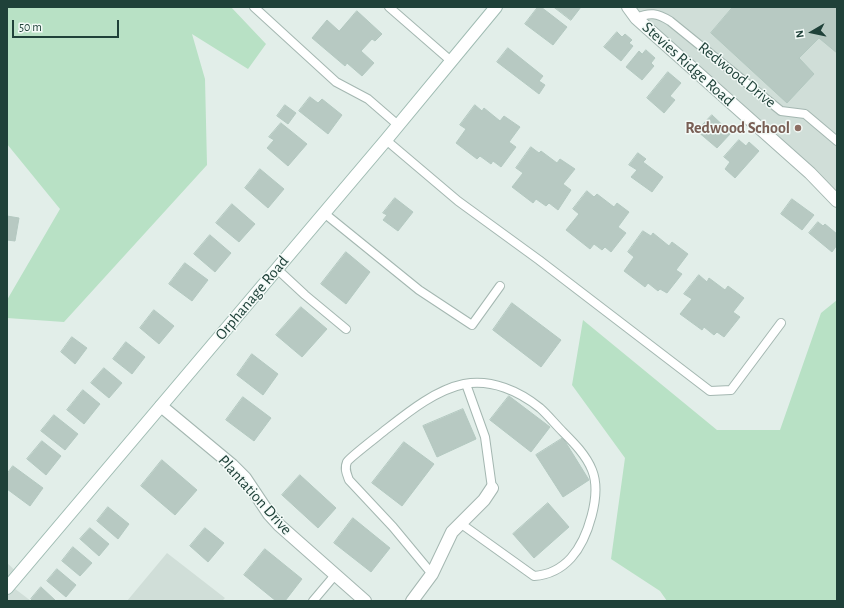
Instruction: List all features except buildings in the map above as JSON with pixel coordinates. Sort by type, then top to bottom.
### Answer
[{"type":"main road","name":"Orphanage Road","points":[[7,588],[386,140],[496,7]]},
{"type":"main road","name":"Stevies Ridge Road","points":[[628,7],[636,18],[810,173],[837,201]]},
{"type":"main road","name":"Plantation Drive","points":[[161,406],[232,465],[244,478],[269,514],[279,525],[365,601]]},
{"type":"main road","points":[[412,601],[432,574],[452,532],[484,500],[492,488]]},
{"type":"lane","points":[[254,7],[336,82],[368,99],[398,125]]},
{"type":"lane","points":[[389,7],[451,61]]},
{"type":"lane","name":"Redwood Drive","points":[[636,18],[643,15],[660,15],[687,34],[781,112],[805,114],[837,141]]},
{"type":"lane","points":[[386,140],[458,201],[545,265],[710,391],[730,390],[781,323]]},
{"type":"lane","points":[[324,213],[419,290],[472,325],[500,286]]},
{"type":"lane","points":[[277,269],[305,295],[346,329]]},
{"type":"lane","points":[[432,574],[393,527],[349,480],[346,472],[347,462],[384,431],[432,396],[457,386],[473,383],[496,385],[514,391],[540,408],[580,450],[592,470],[595,480],[594,504],[588,527],[578,549],[571,559],[559,568],[544,575],[534,576],[460,523]]},
{"type":"lane","points":[[466,384],[485,437],[492,488]]},
{"type":"lane","points":[[313,601],[335,575]]},
{"type":"shaded area","name":"Redwood School","points":[[628,7],[837,7],[837,201]]},
{"type":"shaded area","points":[[167,553],[225,598],[222,601],[127,601]]},
{"type":"shaded area","points":[[7,563],[19,574],[10,585],[31,601],[7,601]]},
{"type":"green space","points":[[7,7],[231,7],[266,44],[248,69],[192,34],[205,79],[207,165],[64,322],[7,318],[7,300],[60,209],[7,144]]},
{"type":"green space","points":[[837,300],[837,601],[667,601],[660,591],[611,559],[625,458],[572,385],[583,320],[717,430],[780,430],[821,313]]},
{"type":"place","name":"Redwood School","points":[[798,128]]}]
